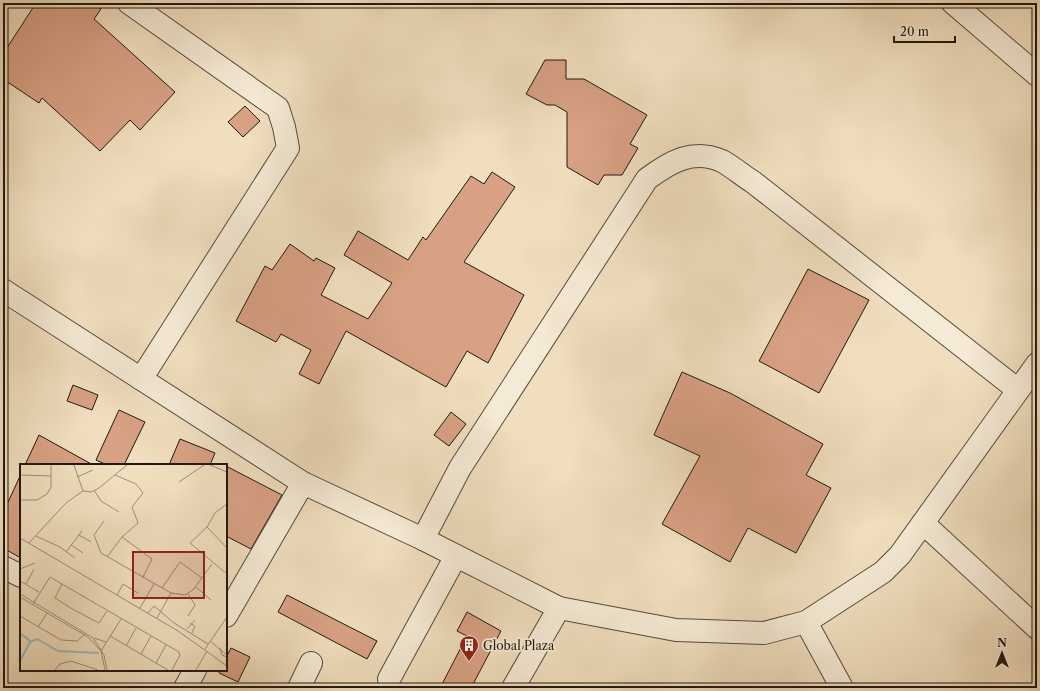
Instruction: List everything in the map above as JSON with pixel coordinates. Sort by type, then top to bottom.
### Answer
[{"type":"lane","points":[[129,3],[278,108],[284,126],[288,148],[141,379]]},
{"type":"lane","points":[[953,3],[1037,75]]},
{"type":"lane","points":[[423,540],[460,468],[647,179],[668,163],[694,155],[721,161],[753,182],[1018,390]]},
{"type":"lane","points":[[3,290],[303,483],[456,556],[559,608],[676,630],[764,633],[806,622],[883,572],[900,555],[1037,364]]},
{"type":"lane","points":[[227,614],[303,483]]},
{"type":"lane","points":[[923,523],[1037,628]]},
{"type":"lane","points":[[389,679],[456,556]]},
{"type":"lane","points":[[3,567],[20,576]]},
{"type":"lane","points":[[513,688],[559,608]]},
{"type":"lane","points":[[806,622],[842,688]]},
{"type":"lane","points":[[299,688],[311,663]]},
{"type":"lane","points":[[185,688],[194,671]]},
{"type":"building","points":[[36,3],[92,3],[101,9],[94,19],[175,92],[140,130],[130,120],[100,151],[42,98],[39,103],[3,79],[3,54]]},
{"type":"building","points":[[545,60],[566,60],[566,79],[584,79],[647,115],[630,144],[638,148],[622,175],[604,175],[598,185],[567,167],[567,112],[555,105],[547,105],[526,94]]},
{"type":"building","points":[[245,106],[260,121],[243,137],[228,122]]},
{"type":"building","points":[[492,172],[515,187],[464,262],[524,295],[488,363],[467,351],[446,387],[346,331],[319,384],[299,374],[311,350],[281,334],[276,342],[236,321],[265,266],[272,270],[290,244],[314,261],[316,258],[335,268],[321,295],[368,319],[392,283],[344,255],[358,231],[408,260],[423,237],[426,240],[471,176],[484,184]]},
{"type":"building","points":[[808,269],[869,300],[819,393],[759,361]]},
{"type":"building","points":[[682,372],[730,393],[823,444],[806,475],[831,488],[796,553],[748,528],[730,562],[662,524],[700,456],[654,435]]},
{"type":"building","points":[[73,385],[98,395],[92,410],[67,401]]},
{"type":"building","points":[[119,410],[145,422],[124,464],[105,464],[96,460]]},
{"type":"building","points":[[451,412],[466,424],[449,446],[434,435]]},
{"type":"building","points":[[39,435],[91,464],[25,464]]},
{"type":"building","points":[[180,439],[215,453],[210,464],[169,464]]},
{"type":"building","points":[[227,467],[282,495],[251,549],[227,537]]},
{"type":"building","points":[[20,476],[20,557],[3,548],[3,513]]},
{"type":"building","points":[[287,595],[377,641],[367,659],[278,612]]},
{"type":"building","name":"Global Plaza","points":[[467,612],[501,631],[471,688],[440,688],[467,636],[457,631]]},
{"type":"building","points":[[231,648],[250,657],[238,682],[219,673],[220,671],[227,671],[227,656]]},
{"type":"place","name":"Global Plaza","points":[[469,662]]}]
